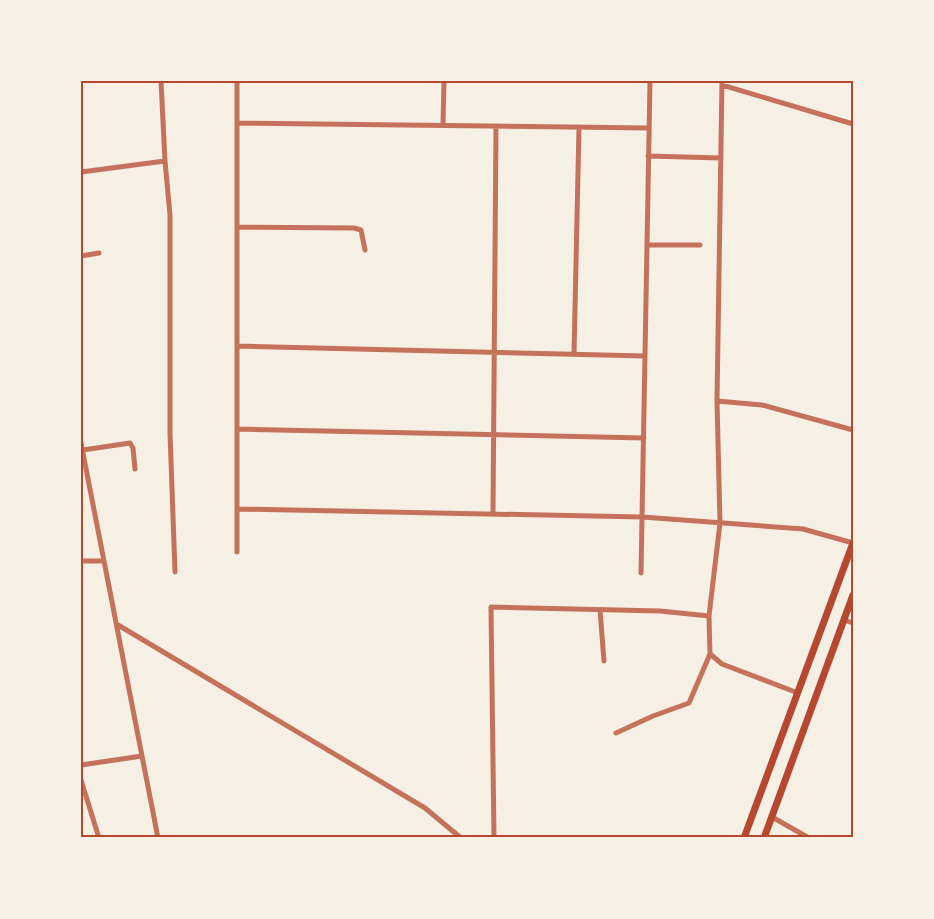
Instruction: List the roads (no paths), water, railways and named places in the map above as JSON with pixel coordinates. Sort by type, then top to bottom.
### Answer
[{"type":"main road","points":[[744,838],[853,543]]},
{"type":"main road","points":[[764,838],[853,595]]},
{"type":"street","points":[[161,81],[170,215],[170,434],[175,572]]},
{"type":"street","points":[[237,81],[237,552]]},
{"type":"street","points":[[443,125],[444,81]]},
{"type":"street","points":[[641,573],[650,81]]},
{"type":"street","points":[[616,733],[653,716],[689,703],[710,654],[709,616],[720,523],[717,401],[722,83],[853,124]]},
{"type":"street","points":[[237,123],[649,128]]},
{"type":"street","points":[[493,514],[496,126]]},
{"type":"street","points":[[574,354],[579,127]]},
{"type":"street","points":[[648,156],[720,158]]},
{"type":"street","points":[[81,172],[165,161]]},
{"type":"street","points":[[237,227],[354,228],[361,230],[365,250]]},
{"type":"street","points":[[647,245],[700,245]]},
{"type":"street","points":[[81,256],[99,253]]},
{"type":"street","points":[[237,346],[645,356]]},
{"type":"street","points":[[717,401],[762,405],[853,430]]},
{"type":"street","points":[[237,429],[644,438]]},
{"type":"street","points":[[81,443],[102,561],[118,625],[158,838]]},
{"type":"street","points":[[82,450],[130,443],[133,448],[135,470]]},
{"type":"street","points":[[237,509],[642,517],[803,529],[853,543]]},
{"type":"street","points":[[81,560],[102,561]]},
{"type":"street","points":[[494,838],[490,610],[494,606],[660,611],[709,616]]},
{"type":"street","points":[[600,610],[604,661]]},
{"type":"street","points":[[844,620],[853,623]]},
{"type":"street","points":[[118,625],[425,808],[461,838]]},
{"type":"street","points":[[710,654],[722,664],[798,693]]},
{"type":"street","points":[[81,765],[142,756]]},
{"type":"street","points":[[81,780],[100,838]]},
{"type":"street","points":[[772,817],[809,838]]}]
